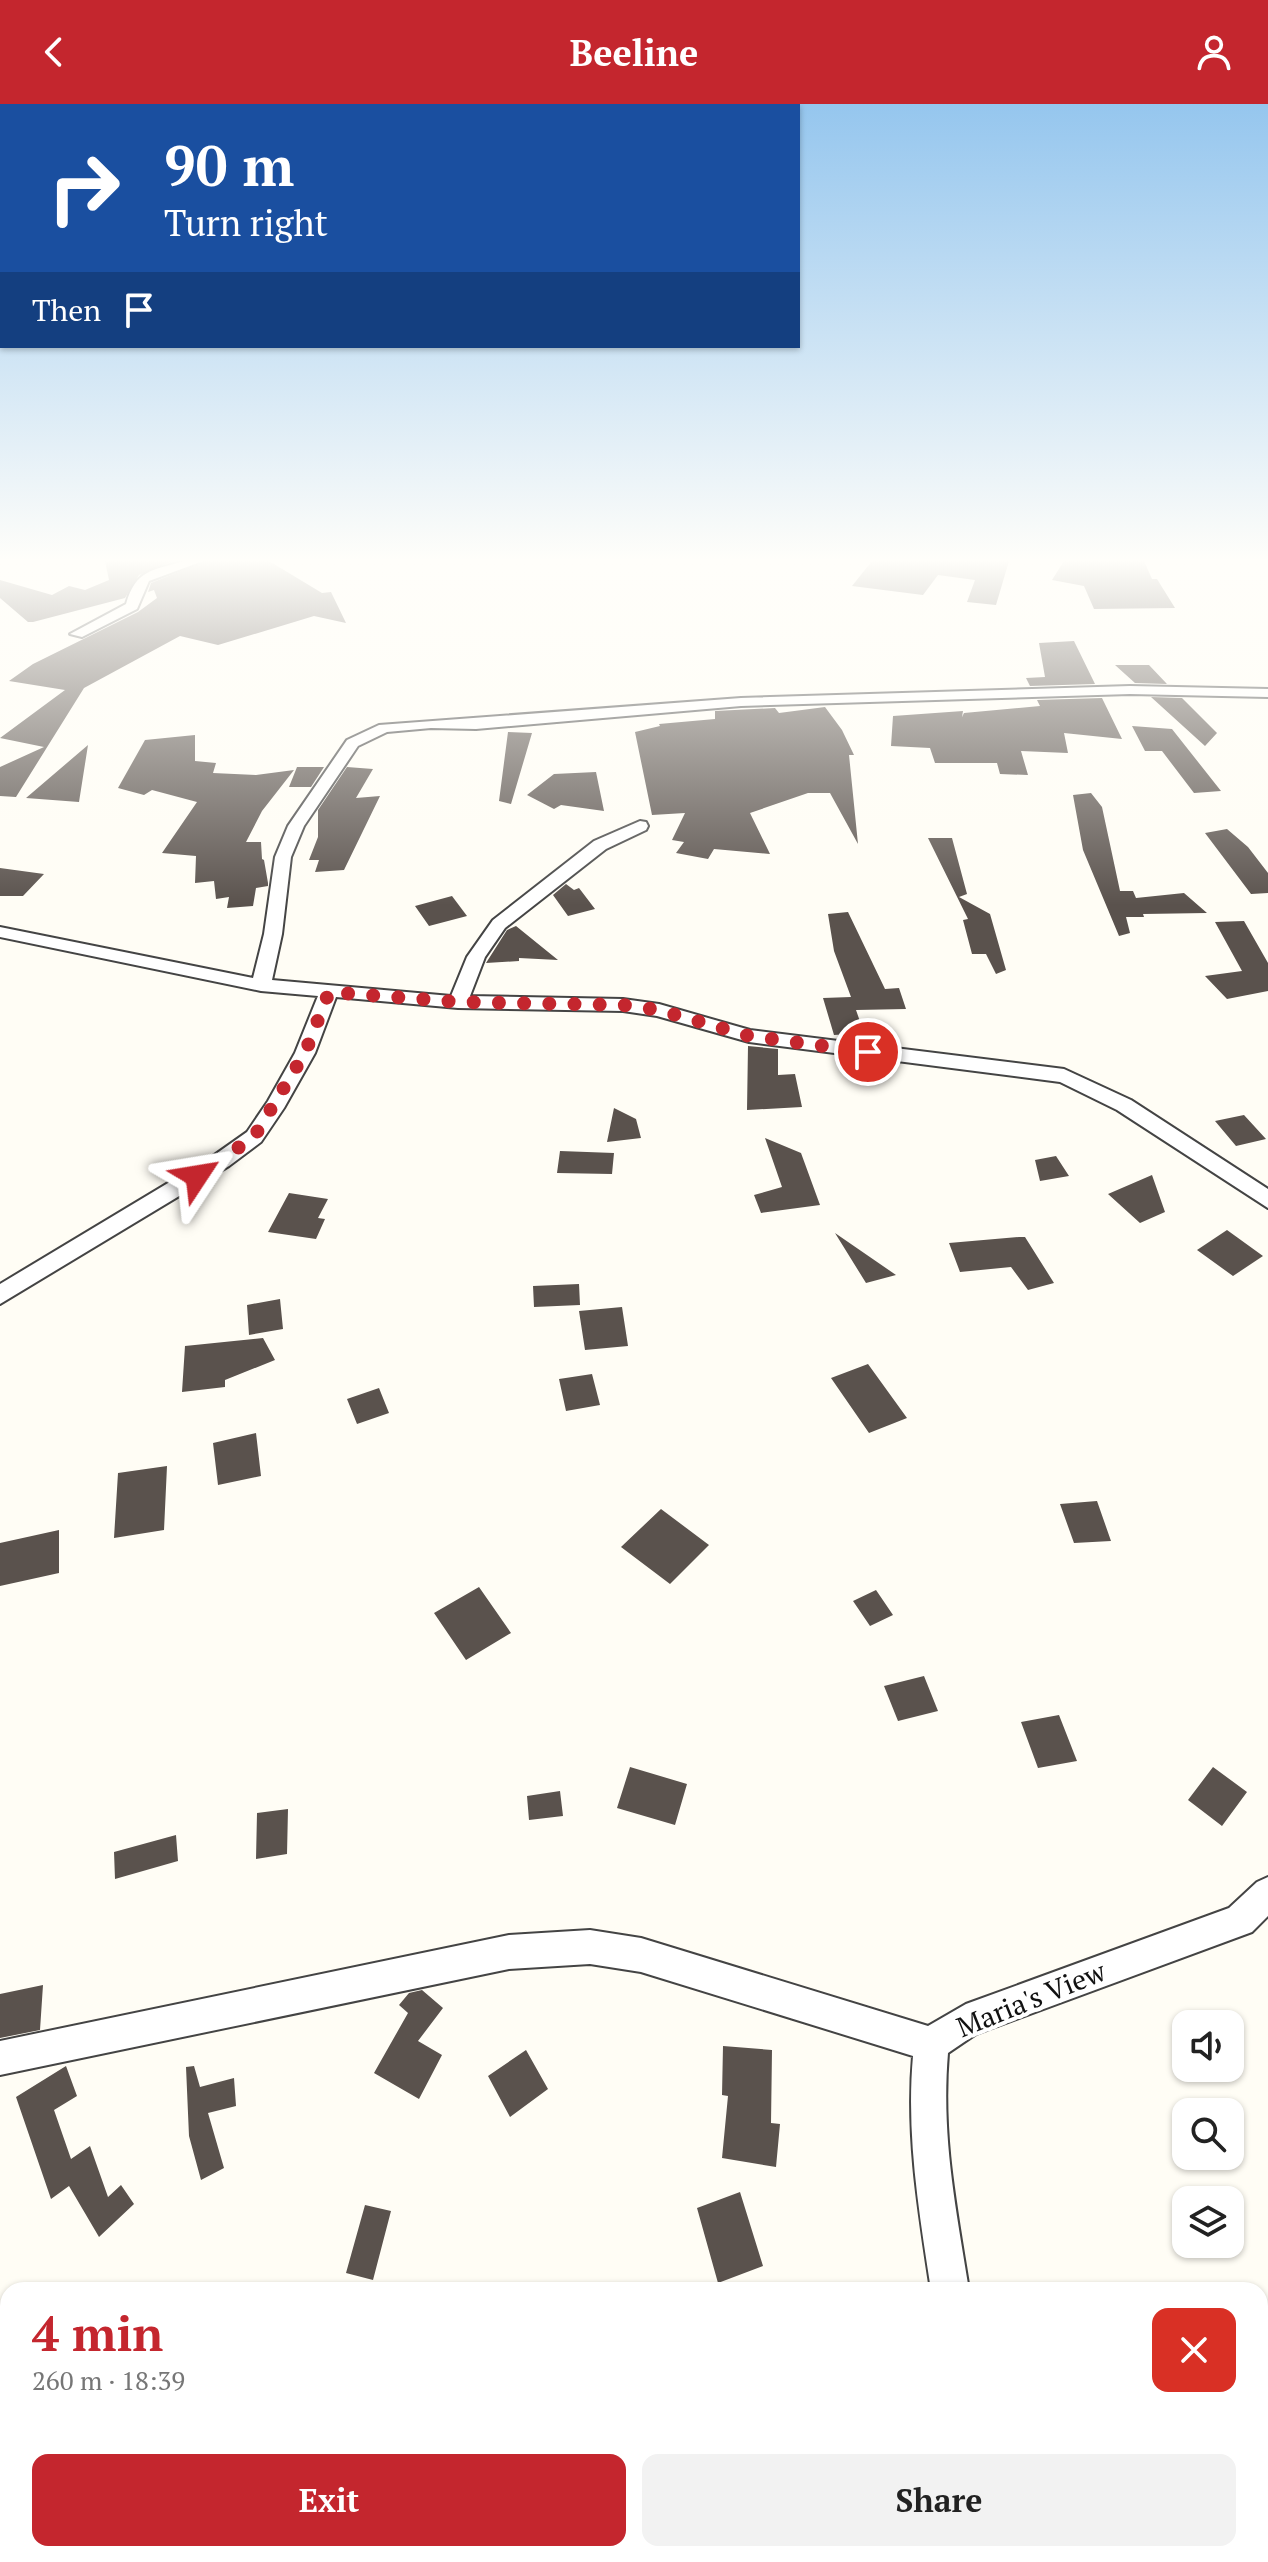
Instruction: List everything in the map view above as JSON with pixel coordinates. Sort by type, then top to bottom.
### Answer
[{"type":"street","points":[[261,985],[273,934],[283,857],[296,826],[352,743],[384,728],[431,723],[476,724],[741,702],[1130,690],[1268,693]]},
{"type":"street","points":[[458,1002],[476,957],[499,924],[600,845],[640,826]]},
{"type":"street","points":[[0,932],[261,985],[458,1002],[635,1007],[659,1010],[749,1036],[1064,1076],[1124,1105],[1268,1200]]},
{"type":"street","points":[[0,1295],[221,1161],[254,1137],[305,1053],[329,992]]},
{"type":"street","name":"Maria's View","points":[[949,2282],[932,2174],[926,2104],[931,2044],[966,2021],[1240,1920],[1268,1893]]},
{"type":"street","points":[[0,2058],[509,1952],[590,1947],[641,1955],[931,2044]]},
{"type":"building","points":[[16,676],[107,676],[84,688],[16,797],[0,796],[0,767],[44,747],[0,738],[65,690],[9,681]]},
{"type":"building","points":[[1091,676],[1095,684],[1030,686],[1026,678]]},
{"type":"building","points":[[1127,676],[1159,676],[1167,684],[1135,683]]},
{"type":"building","points":[[1151,697],[1182,698],[1217,733],[1205,746]]},
{"type":"building","points":[[1102,698],[1122,739],[1064,733],[1068,753],[1021,751],[1028,775],[1000,774],[997,763],[935,763],[930,748],[891,746],[893,716],[963,711],[962,717],[964,713],[1040,706],[1037,700]]},
{"type":"building","points":[[825,707],[842,730],[854,755],[849,755],[858,844],[830,793],[808,793],[750,813],[770,854],[714,849],[708,859],[676,853],[684,842],[672,840],[685,813],[652,815],[635,732],[659,724],[715,719],[715,711],[775,708],[779,713]]},
{"type":"building","points":[[1132,726],[1172,729],[1221,791],[1194,793],[1162,751],[1145,751]]},
{"type":"building","points":[[508,732],[532,733],[511,804],[499,801]]},
{"type":"building","points":[[195,735],[195,761],[216,763],[213,773],[256,775],[294,770],[262,811],[246,842],[261,842],[268,883],[268,886],[256,888],[253,906],[227,908],[229,897],[216,899],[214,881],[195,883],[196,856],[162,853],[197,802],[152,790],[144,795],[118,788],[145,740]]},
{"type":"building","points":[[88,745],[79,802],[26,798]]},
{"type":"building","points":[[297,767],[324,767],[311,787],[289,787]]},
{"type":"building","points":[[347,767],[373,769],[356,798],[380,796],[344,870],[315,872],[319,860],[309,860],[318,837],[318,810]]},
{"type":"building","points":[[596,772],[604,811],[561,805],[554,809],[527,795],[554,774]]},
{"type":"building","points":[[1091,793],[1102,807],[1120,891],[1133,891],[1136,898],[1184,893],[1207,913],[1126,917],[1130,933],[1119,936],[1083,850],[1073,795]]},
{"type":"building","points":[[1227,829],[1248,847],[1268,873],[1268,893],[1251,894],[1205,833]]},
{"type":"building","points":[[928,838],[952,838],[967,894],[959,897],[990,914],[1006,970],[996,974],[986,954],[972,954],[963,920],[968,919]]},
{"type":"building","points":[[0,868],[44,874],[23,896],[0,896]]},
{"type":"building","points":[[566,884],[574,890],[579,888],[595,909],[568,916],[553,895]]},
{"type":"building","points":[[452,896],[467,916],[429,926],[415,906]]},
{"type":"building","points":[[848,912],[885,989],[899,988],[906,1009],[856,1010],[864,1033],[834,1035],[823,998],[851,997],[834,951],[828,914]]},
{"type":"building","points":[[1244,921],[1268,963],[1268,991],[1227,999],[1205,976],[1242,971],[1215,922]]},
{"type":"building","points":[[516,926],[558,960],[519,958],[519,961],[486,963],[507,930]]},
{"type":"building","points":[[748,1046],[778,1049],[778,1075],[795,1074],[802,1107],[747,1110]]},
{"type":"building","points":[[614,1108],[636,1119],[641,1138],[607,1142]]},
{"type":"building","points":[[1244,1115],[1266,1139],[1236,1146],[1215,1121]]},
{"type":"building","points":[[765,1138],[801,1153],[820,1205],[761,1213],[754,1195],[782,1187]]},
{"type":"building","points":[[560,1151],[614,1153],[612,1174],[557,1173]]},
{"type":"building","points":[[1056,1156],[1069,1176],[1040,1181],[1035,1160]]},
{"type":"building","points":[[1152,1175],[1165,1212],[1140,1223],[1108,1194]]},
{"type":"building","points":[[289,1193],[328,1199],[318,1218],[325,1219],[316,1239],[268,1232]]},
{"type":"building","points":[[1227,1230],[1263,1256],[1233,1276],[1197,1250]]},
{"type":"building","points":[[835,1233],[896,1275],[866,1283]]},
{"type":"building","points":[[1025,1237],[1054,1283],[1028,1290],[1011,1267],[960,1272],[949,1243]]},
{"type":"building","points":[[579,1284],[580,1305],[534,1307],[533,1286]]},
{"type":"building","points":[[280,1299],[283,1329],[249,1335],[247,1305]]},
{"type":"building","points":[[622,1307],[628,1346],[585,1350],[579,1311]]},
{"type":"building","points":[[263,1338],[275,1360],[225,1380],[225,1387],[182,1392],[185,1346]]},
{"type":"building","points":[[868,1364],[907,1418],[869,1433],[831,1378]]},
{"type":"building","points":[[592,1374],[600,1405],[566,1411],[559,1379]]},
{"type":"building","points":[[379,1388],[389,1413],[357,1424],[347,1399]]},
{"type":"building","points":[[256,1433],[261,1476],[218,1485],[213,1443]]},
{"type":"building","points":[[167,1466],[164,1530],[114,1538],[118,1473]]},
{"type":"building","points":[[1097,1501],[1111,1541],[1074,1543],[1060,1504]]},
{"type":"building","points":[[661,1509],[709,1545],[670,1584],[621,1547]]},
{"type":"building","points":[[59,1530],[59,1573],[0,1586],[0,1543]]},
{"type":"building","points":[[479,1587],[511,1633],[466,1660],[434,1613]]},
{"type":"building","points":[[876,1590],[893,1615],[870,1626],[853,1601]]},
{"type":"building","points":[[924,1676],[938,1711],[898,1721],[884,1686]]},
{"type":"building","points":[[1059,1715],[1077,1761],[1038,1768],[1021,1722]]},
{"type":"building","points":[[630,1767],[687,1784],[675,1825],[617,1808]]},
{"type":"building","points":[[1213,1767],[1247,1792],[1222,1826],[1188,1800]]},
{"type":"building","points":[[560,1791],[563,1816],[529,1820],[527,1796]]},
{"type":"building","points":[[288,1809],[287,1854],[256,1859],[257,1813]]},
{"type":"building","points":[[176,1835],[178,1861],[115,1879],[114,1852]]},
{"type":"building","points":[[43,1985],[40,2030],[0,2038],[0,1994]]},
{"type":"building","points":[[422,1990],[443,2008],[418,2041],[442,2055],[419,2099],[374,2073],[408,2013],[399,2005],[409,1993]]},
{"type":"building","points":[[723,2046],[772,2050],[771,2123],[780,2124],[776,2167],[722,2158],[728,2096],[722,2095]]},
{"type":"building","points":[[526,2050],[548,2089],[510,2117],[488,2076]]},
{"type":"building","points":[[66,2066],[77,2096],[54,2110],[71,2159],[90,2146],[108,2197],[121,2185],[134,2204],[99,2237],[69,2186],[51,2199],[16,2097]]},
{"type":"building","points":[[194,2066],[200,2087],[234,2078],[236,2106],[208,2113],[224,2168],[201,2180],[189,2136],[186,2067]]},
{"type":"building","points":[[740,2192],[763,2266],[718,2282],[697,2208]]},
{"type":"building","points":[[365,2205],[391,2211],[373,2280],[346,2273]]},
{"type":"route","points":[[197,1176],[254,1137],[305,1053],[329,992],[458,1002],[623,1005],[659,1010],[749,1036],[868,1052]]}]
